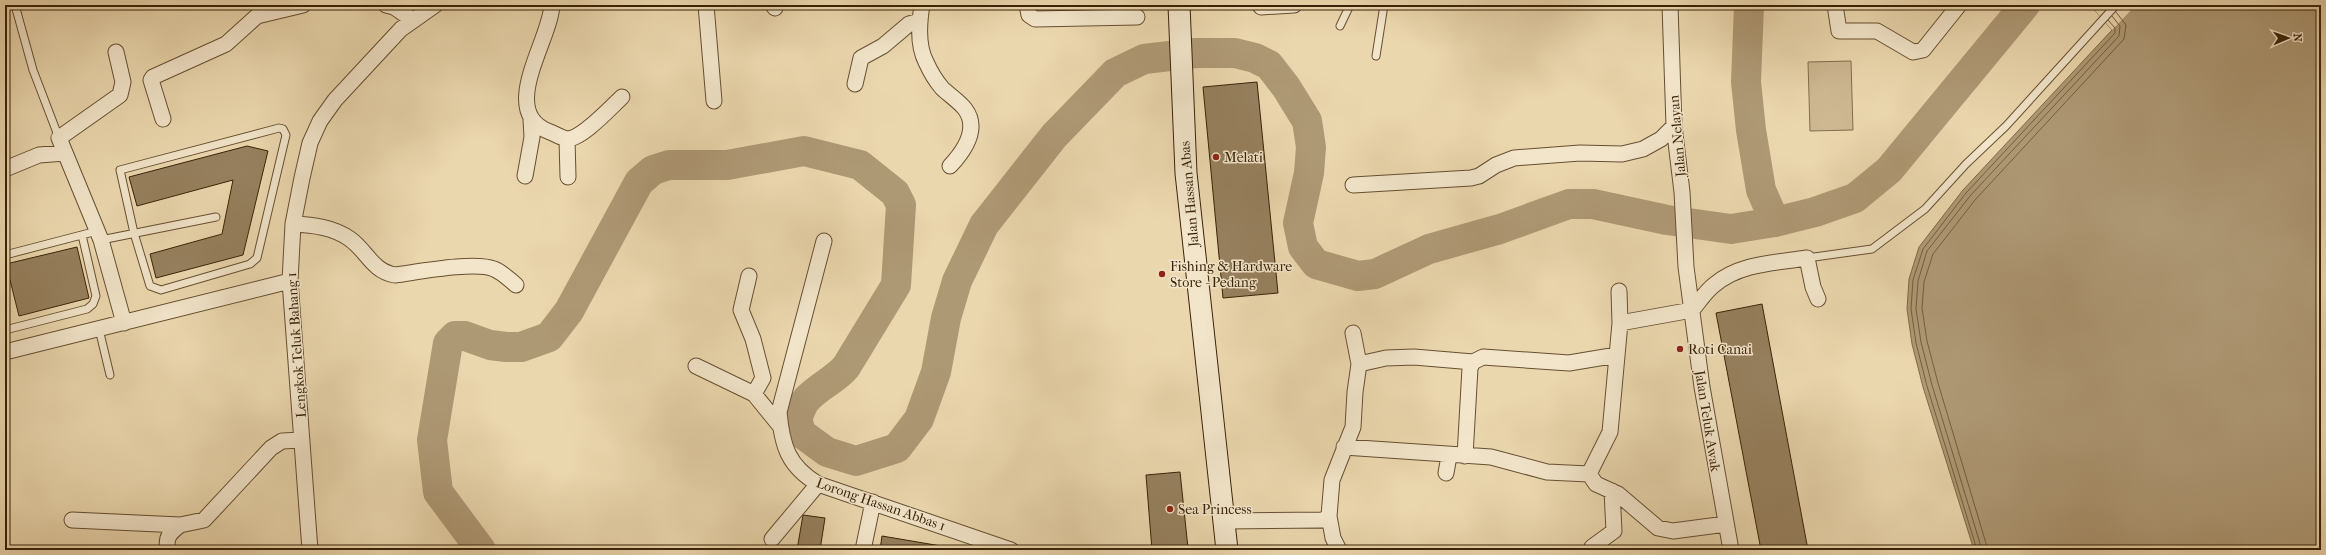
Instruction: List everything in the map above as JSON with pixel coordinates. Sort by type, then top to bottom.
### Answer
[{"type":"main road","name":"Jalan Hassan Abas","points":[[1180,5],[1181,69],[1186,174],[1227,550]]},
{"type":"street","points":[[163,119],[151,80],[153,77],[226,44],[257,16],[280,7],[304,5]]},
{"type":"street","points":[[386,5],[394,7],[413,20]]},
{"type":"street","name":"Lengkok Teluk Bahang 1","points":[[310,550],[290,281],[293,224],[310,143],[320,121],[335,100],[401,29],[435,5]]},
{"type":"street","points":[[525,176],[532,137],[531,120],[526,100],[527,87],[547,31],[552,5]]},
{"type":"street","points":[[706,5],[714,101]]},
{"type":"street","points":[[922,5],[920,41],[925,61],[942,88],[962,106],[968,114],[970,136],[960,156],[950,166]]},
{"type":"street","points":[[1027,5],[1029,16],[1035,19],[1137,17]]},
{"type":"street","points":[[1261,6],[1294,5]]},
{"type":"street","name":"Jalan Nelayan","points":[[1670,5],[1674,126],[1682,192],[1686,268]]},
{"type":"street","points":[[1835,5],[1839,31],[1877,31],[1913,52],[1920,51],[1926,46],[1959,5]]},
{"type":"street","points":[[855,84],[861,58],[883,46],[909,24],[920,21]]},
{"type":"street","points":[[116,52],[122,82],[120,95],[59,138],[99,235],[124,323]]},
{"type":"street","points":[[531,120],[541,129],[567,139],[579,135],[622,97]]},
{"type":"street","points":[[1353,185],[1471,178],[1484,174],[1503,162],[1527,156],[1622,154],[1643,149],[1661,139],[1674,126]]},
{"type":"street","points":[[567,139],[568,177]]},
{"type":"street","points":[[5,170],[39,155],[65,153]]},
{"type":"street","points":[[293,224],[313,225],[339,232],[351,239],[377,268],[387,273],[395,275],[471,266],[487,267],[495,269],[516,285]]},
{"type":"street","name":"Lorong Hassan Abbas 1","points":[[824,241],[779,412],[781,436],[792,461],[802,474],[818,484],[873,502],[992,546],[1011,550]]},
{"type":"street","points":[[1620,323],[1692,310],[1713,285],[1739,270],[1754,265],[1807,258],[1813,287],[1818,299]]},
{"type":"street","name":"Jalan Teluk Awak","points":[[1686,268],[1702,387],[1731,550]]},
{"type":"street","points":[[749,276],[742,310],[752,339],[762,378],[754,394]]},
{"type":"street","points":[[5,352],[290,281]]},
{"type":"street","points":[[1588,474],[1610,432],[1620,323],[1619,291]]},
{"type":"street","points":[[1340,550],[1335,542],[1329,516],[1332,480],[1344,447],[1354,427],[1355,392],[1359,364],[1353,333]]},
{"type":"street","points":[[1359,364],[1386,358],[1414,358],[1472,362],[1483,357],[1569,363],[1617,355]]},
{"type":"street","points":[[1465,456],[1470,368],[1472,362]]},
{"type":"street","points":[[696,366],[754,394],[780,426]]},
{"type":"street","points":[[72,520],[180,525],[204,520],[277,444],[302,440]]},
{"type":"street","points":[[1344,447],[1449,456],[1491,457],[1547,472],[1588,474],[1596,484],[1612,491],[1658,528],[1666,530],[1726,524]]},
{"type":"street","points":[[1446,473],[1449,456]]},
{"type":"street","points":[[772,539],[818,484]]},
{"type":"street","points":[[1592,547],[1614,531],[1612,491]]},
{"type":"street","points":[[863,550],[873,502]]},
{"type":"street","points":[[1224,521],[1323,520],[1329,516]]},
{"type":"street","points":[[168,550],[167,537],[169,533],[180,525]]},
{"type":"lane","points":[[15,5],[33,70],[59,138]]},
{"type":"lane","points":[[1340,26],[1350,5]]},
{"type":"lane","points":[[1376,56],[1384,5]]},
{"type":"lane","points":[[1807,258],[1872,249],[1925,209],[1966,164],[2006,126],[2116,5]]},
{"type":"lane","points":[[279,128],[285,131],[286,135],[260,254],[254,261],[157,290],[150,286],[134,233],[119,172],[122,168],[279,128]]},
{"type":"lane","points":[[5,255],[82,235],[134,233],[216,217]]},
{"type":"lane","points":[[5,330],[91,307],[96,296],[82,235]]},
{"type":"lane","points":[[99,329],[110,375]]},
{"type":"lane","points":[[1227,550],[1233,550]]},
{"type":"shaded area","points":[[1851,61],[1853,130],[1810,131],[1808,62]]},
{"type":"water","points":[[2090,5],[2321,5],[2321,550],[1974,550],[1923,387],[1912,344],[1907,309],[1909,279],[1919,247],[1963,190],[2112,30]]},
{"type":"pier","points":[[2090,5],[2136,5],[2112,30]]},
{"type":"building","points":[[1257,82],[1278,293],[1223,298],[1203,87]]},
{"type":"building","points":[[247,146],[268,151],[243,255],[156,278],[150,254],[222,234],[233,180],[137,206],[129,177]]},
{"type":"building","points":[[77,247],[89,298],[19,316],[6,264]]},
{"type":"building","points":[[1762,304],[1808,550],[1761,550],[1716,313]]},
{"type":"building","points":[[1180,472],[1188,548],[1152,550],[1146,475]]},
{"type":"building","points":[[803,515],[825,518],[820,550],[797,550]]},
{"type":"building","points":[[882,536],[947,547],[946,550],[880,550]]},
{"type":"waterway","points":[[1749,5],[1746,82],[1751,130],[1761,190],[1775,222]]},
{"type":"waterway","points":[[481,550],[438,492],[432,440],[448,343],[455,336],[465,336],[490,345],[521,347],[549,337],[569,311],[639,182],[653,170],[669,165],[727,165],[804,151],[860,165],[895,193],[901,205],[896,285],[846,367],[842,372],[807,399],[797,418],[801,433],[827,452],[856,461],[897,448],[919,419],[936,372],[946,318],[957,281],[984,225],[1054,136],[1115,73],[1144,59],[1196,53],[1235,53],[1255,58],[1269,65],[1286,87],[1307,121],[1311,147],[1309,173],[1298,223],[1303,247],[1316,264],[1358,276],[1375,274],[1429,249],[1500,229],[1569,204],[1593,204],[1667,220],[1731,229],[1775,222],[1815,212],[1855,198],[1889,170],[2025,5]]},
{"type":"place","name":"Melati","points":[[1216,157]]},
{"type":"place","name":"Fishing & Hardware Store - Pedang","points":[[1162,274]]},
{"type":"place","name":"Roti Canai","points":[[1680,349]]},
{"type":"place","name":"Sea Princess","points":[[1170,509]]}]
